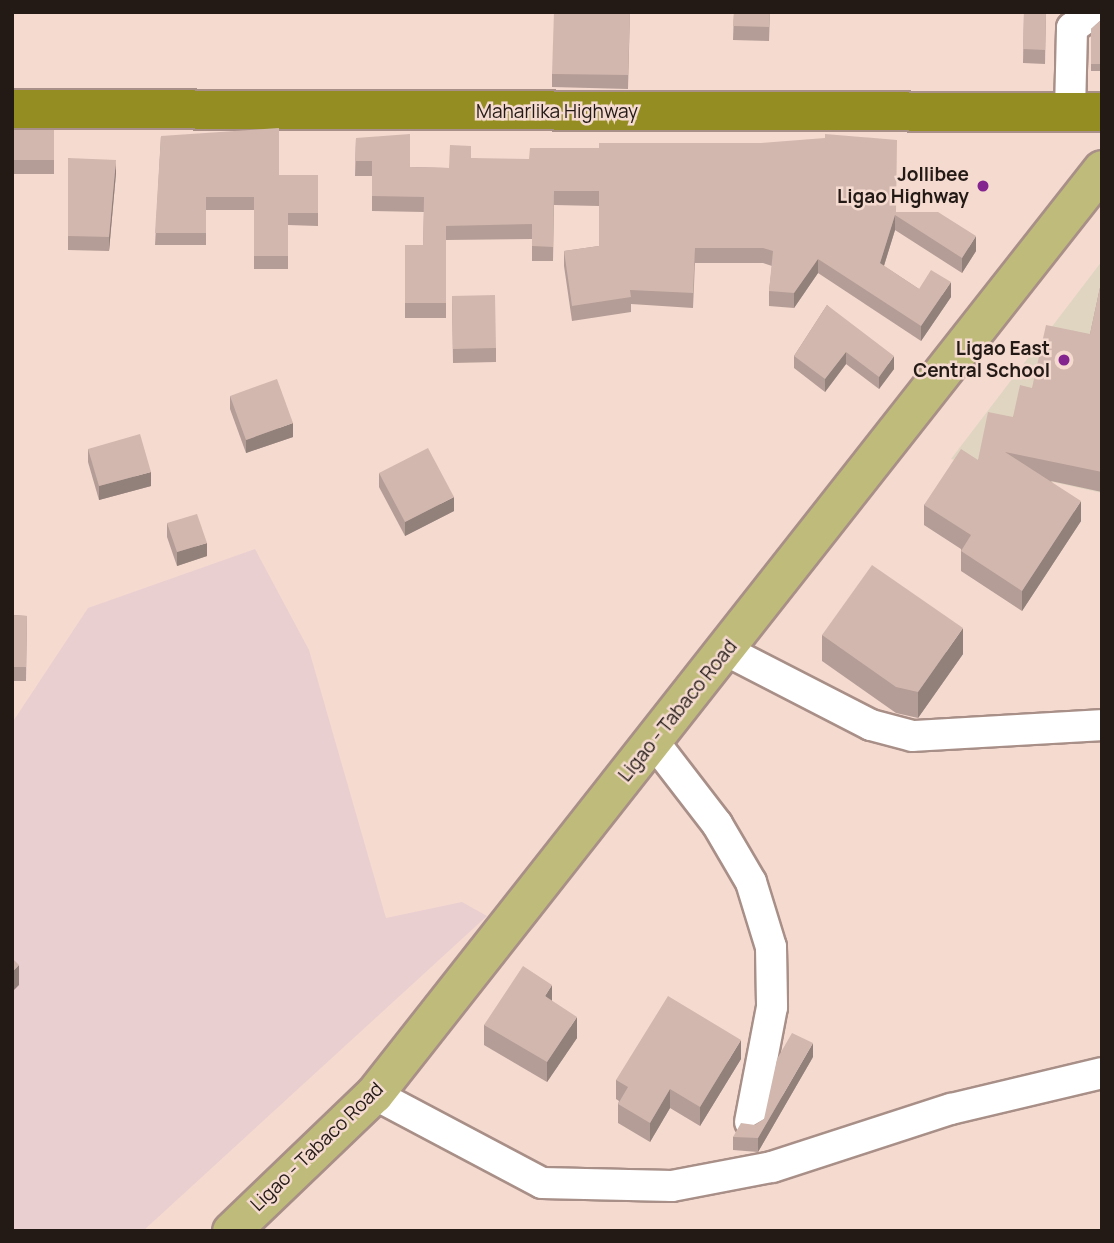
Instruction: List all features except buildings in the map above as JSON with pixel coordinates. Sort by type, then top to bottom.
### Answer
[{"type":"highway","name":"Maharlika Highway","points":[[12,109],[1086,111]]},
{"type":"main road","name":"Ligao - Tabaco Road","points":[[231,1231],[374,1094],[727,651],[1102,169]]},
{"type":"street","points":[[1086,111],[1072,27],[1094,12]]},
{"type":"street","points":[[727,651],[872,725],[913,736],[1102,725]]},
{"type":"street","points":[[653,741],[717,824],[751,882],[771,947],[772,1007],[750,1122]]},
{"type":"street","points":[[374,1094],[542,1183],[672,1186],[772,1167],[951,1109],[1102,1073]]},
{"type":"shaded area","name":"Ligao East Central School","points":[[1102,261],[1102,493],[951,459]]},
{"type":"shaded area","points":[[255,549],[309,650],[386,918],[462,902],[487,916],[143,1231],[12,1231],[12,723],[88,608]]},
{"type":"place","name":"Jollibee Ligao Highway","points":[[983,186]]},
{"type":"place","name":"Ligao East Central School","points":[[1064,360]]}]
